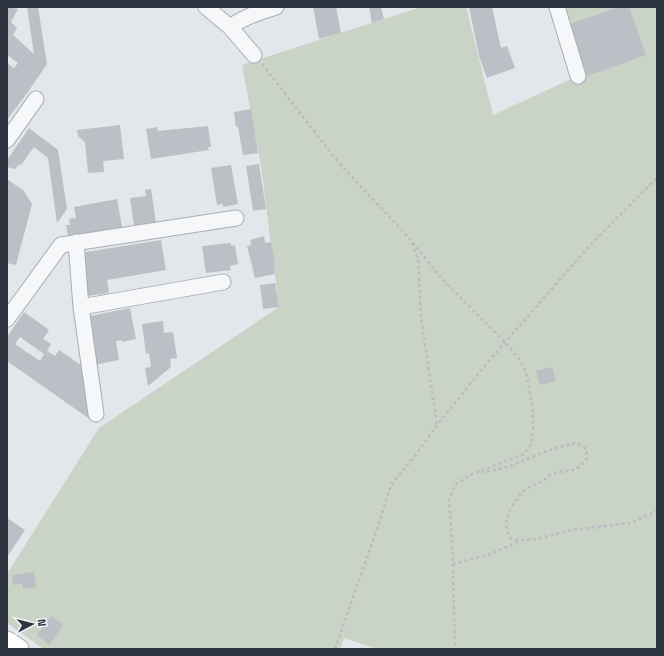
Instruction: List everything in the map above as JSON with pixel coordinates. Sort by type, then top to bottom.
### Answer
[{"type":"main road","points":[[7,641],[19,649]]},
{"type":"street","points":[[206,7],[230,27],[254,54]]},
{"type":"street","points":[[230,27],[240,20],[255,13],[276,7]]},
{"type":"street","points":[[557,7],[578,76]]},
{"type":"street","points":[[7,140],[36,98]]},
{"type":"street","points":[[7,320],[61,245],[236,218]]},
{"type":"street","points":[[76,242],[81,307],[96,414]]},
{"type":"street","points":[[81,307],[223,282]]},
{"type":"path","points":[[254,54],[339,163],[411,240],[441,278],[505,342],[519,359],[526,372],[533,410],[533,441],[531,445],[524,454],[477,472],[456,484],[449,499],[452,538],[455,649]]},
{"type":"path","points":[[335,649],[391,485],[415,456],[436,425],[505,342],[592,244],[657,178]]},
{"type":"path","points":[[411,240],[418,258],[421,317],[436,425]]},
{"type":"path","points":[[477,472],[499,470],[548,450],[567,445],[578,443],[586,449],[587,458],[576,470],[549,476],[545,480],[522,493],[510,511],[506,522],[510,538],[522,540],[537,539],[572,530],[631,523],[657,511]]},
{"type":"path","points":[[453,564],[491,554],[522,540]]},
{"type":"shaded area","points":[[421,7],[466,7],[493,115],[578,76],[560,7],[657,7],[657,649],[377,649],[344,638],[340,649],[44,649],[7,623],[7,574],[99,428],[279,307],[261,166],[242,65]]},
{"type":"building","points":[[7,7],[18,9],[11,22],[17,28],[13,35],[34,54],[27,7],[38,7],[47,64],[7,120],[7,63],[14,68],[18,63],[7,55]]},
{"type":"building","points":[[313,7],[336,7],[341,33],[319,39]]},
{"type":"building","points":[[369,7],[381,7],[384,19],[372,23]]},
{"type":"building","points":[[469,7],[492,7],[501,48],[507,46],[515,68],[487,78],[479,56]]},
{"type":"building","points":[[619,7],[629,7],[646,55],[585,77],[567,25]]},
{"type":"building","points":[[251,109],[258,153],[243,155],[234,112]]},
{"type":"building","points":[[120,125],[124,159],[103,161],[104,172],[88,173],[85,142],[78,136],[77,130]]},
{"type":"building","points":[[208,126],[211,147],[208,147],[209,150],[151,159],[146,129],[157,127],[158,131]]},
{"type":"building","points":[[29,128],[58,150],[67,209],[57,223],[48,158],[34,147],[21,165],[19,164],[15,169],[7,167],[7,160]]},
{"type":"building","points":[[259,164],[266,209],[253,211],[246,166]]},
{"type":"building","points":[[231,165],[238,204],[223,207],[223,204],[217,205],[211,168]]},
{"type":"building","points":[[7,179],[24,191],[32,204],[16,265],[7,263]]},
{"type":"building","points":[[151,189],[156,223],[134,226],[130,198],[146,196],[145,190]]},
{"type":"building","points":[[117,199],[122,227],[68,236],[66,225],[70,225],[69,219],[76,218],[74,207]]},
{"type":"building","points":[[264,236],[265,243],[271,242],[275,262],[275,274],[255,278],[247,246],[251,245],[250,240]]},
{"type":"building","points":[[161,240],[166,270],[107,280],[109,293],[87,296],[80,253]]},
{"type":"building","points":[[231,243],[231,246],[235,245],[238,264],[230,266],[231,270],[206,273],[202,246]]},
{"type":"building","points":[[275,283],[279,307],[263,309],[260,285]]},
{"type":"building","points":[[130,308],[136,339],[122,342],[122,340],[116,341],[119,360],[94,365],[85,317]]},
{"type":"building","points":[[24,312],[49,330],[43,339],[51,344],[47,351],[55,356],[59,350],[85,368],[91,420],[7,361],[7,337]],"holes":[[[20,337],[44,354],[40,361],[15,344]]]},
{"type":"building","points":[[163,321],[164,333],[173,332],[177,358],[170,359],[171,367],[148,386],[145,368],[151,367],[149,353],[146,354],[142,324]]},
{"type":"building","points":[[552,367],[556,381],[540,385],[536,371]]},
{"type":"building","points":[[7,518],[25,530],[7,557]]},
{"type":"building","points":[[34,572],[36,587],[23,589],[22,584],[13,585],[12,575]]},
{"type":"building","points":[[51,616],[63,625],[49,645],[37,635]]}]
